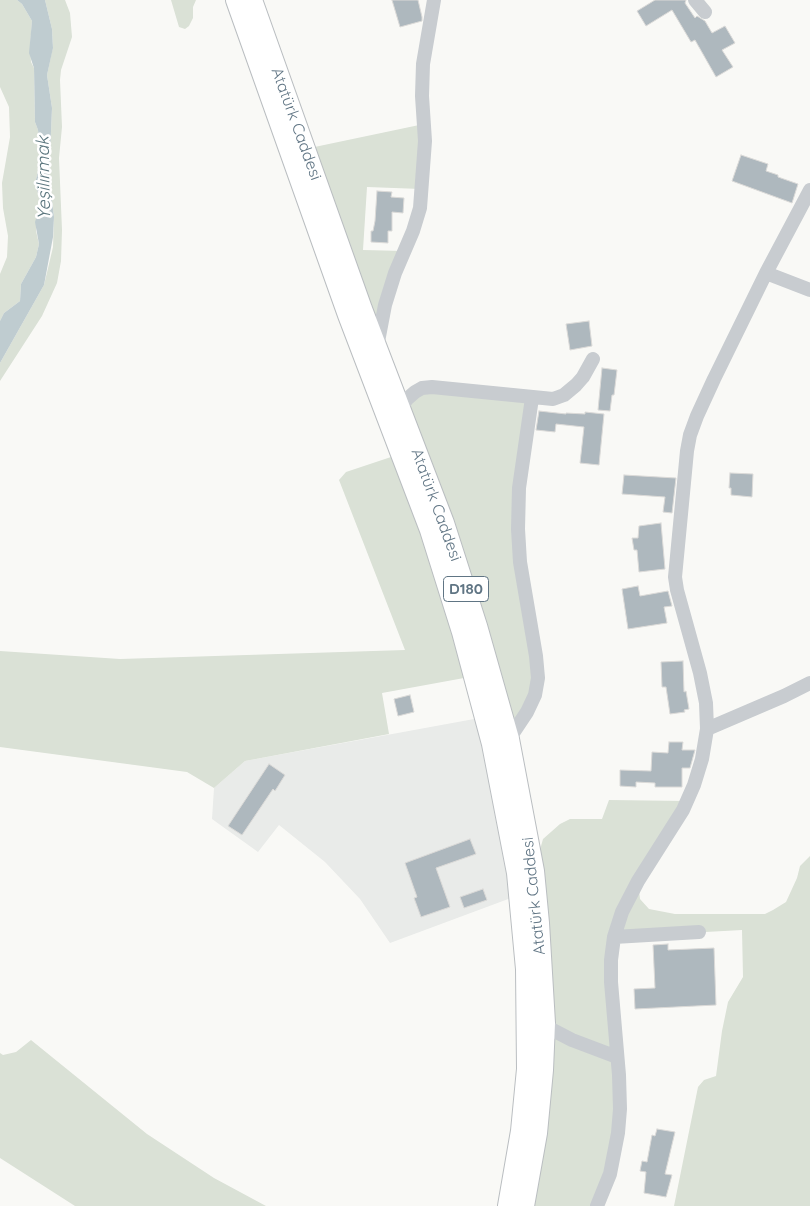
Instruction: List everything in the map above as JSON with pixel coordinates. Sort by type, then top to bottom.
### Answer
[{"type":"highway","name":"Atatürk Caddesi","points":[[236,0],[354,333],[430,530],[462,632],[492,744],[517,873],[526,969],[527,1069],[521,1130],[508,1206]]},
{"type":"highway","name":"Atatürk Caddesi","points":[[252,0],[377,348],[444,523],[477,626],[509,739],[534,871],[539,923],[544,1026],[543,1070],[536,1133],[524,1206]]},
{"type":"street","points":[[377,348],[385,305],[395,272],[413,232],[420,208],[425,141],[422,96],[423,64],[434,0]]},
{"type":"street","points":[[695,0],[704,12]]},
{"type":"street","points":[[597,1206],[610,1174],[618,1133],[620,1109],[618,1057],[611,982],[614,937],[622,912],[638,881],[683,810],[694,785],[702,759],[707,729],[700,673],[681,607],[676,577],[690,435],[697,416],[766,273],[810,190]]},
{"type":"street","points":[[766,273],[810,290]]},
{"type":"street","points":[[400,408],[415,392],[422,388],[432,387],[548,400],[564,395],[583,378],[593,359]]},
{"type":"street","points":[[509,739],[535,695],[538,678],[520,562],[518,529],[519,488],[532,398]]},
{"type":"street","points":[[707,729],[810,683]]},
{"type":"street","points":[[614,937],[699,932]]},
{"type":"street","points":[[544,1026],[572,1040],[618,1057]]},
{"type":"shaded area","points":[[0,0],[17,0],[22,4],[32,21],[30,47],[31,62],[34,68],[35,122],[40,147],[40,165],[35,183],[41,203],[37,215],[36,231],[39,244],[36,257],[21,284],[20,301],[4,313],[0,321],[0,274],[7,257],[8,236],[3,208],[2,183],[10,137],[9,107],[0,87]]},
{"type":"shaded area","points":[[45,0],[65,0],[70,13],[72,37],[61,70],[60,80],[62,127],[59,158],[62,230],[61,261],[57,283],[42,316],[0,381],[0,363],[44,285],[53,247],[54,217],[49,178],[52,108],[47,75],[53,47],[52,29]]},
{"type":"shaded area","points":[[171,0],[196,0],[193,7],[193,18],[185,29],[179,27]]},
{"type":"shaded area","points":[[424,124],[421,189],[367,187],[363,250],[404,251],[377,348],[305,149]]},
{"type":"shaded area","points":[[415,392],[532,398],[519,488],[538,678],[509,739],[407,399]]},
{"type":"shaded area","points":[[400,454],[475,676],[382,693],[389,734],[245,761],[214,788],[187,772],[0,747],[0,651],[120,659],[405,650],[339,480],[346,472]]},
{"type":"shaded area","points":[[485,717],[519,895],[390,943],[360,899],[325,862],[279,825],[258,852],[212,819],[214,788],[245,761]]},
{"type":"shaded area","points":[[609,800],[687,801],[638,881],[640,899],[649,909],[675,914],[765,914],[786,902],[797,878],[800,866],[810,856],[810,1206],[674,1206],[698,1087],[704,1080],[716,1076],[728,1002],[743,977],[742,930],[614,937],[620,1109],[597,1206],[524,1206],[534,871],[543,839],[560,824],[570,819],[602,819]]},
{"type":"shaded area","points":[[31,1040],[147,1134],[214,1178],[266,1206],[75,1206],[0,1158],[0,1053],[3,1055],[16,1052]]},
{"type":"water","name":"Yeşilırmak","points":[[17,0],[45,0],[52,29],[53,48],[47,75],[52,108],[49,178],[54,217],[53,237],[44,285],[0,363],[0,321],[4,313],[20,301],[21,284],[36,257],[39,244],[35,222],[41,203],[35,183],[40,165],[40,147],[35,122],[34,68],[29,53],[32,21],[22,4]]},
{"type":"building","points":[[392,0],[418,0],[422,21],[400,27]]},
{"type":"building","points":[[655,0],[686,0],[685,3],[695,18],[697,16],[705,21],[712,33],[725,26],[735,43],[722,50],[733,67],[716,77],[695,40],[691,42],[672,10],[646,26],[637,11]]},
{"type":"building","points":[[741,155],[768,164],[766,171],[798,184],[792,203],[732,181]]},
{"type":"building","points":[[377,191],[392,192],[391,197],[404,198],[403,213],[392,212],[392,231],[388,231],[388,243],[371,242],[371,231],[373,231],[375,221]]},
{"type":"building","points":[[589,321],[592,346],[570,350],[566,324]]},
{"type":"building","points":[[602,368],[617,370],[610,411],[598,410]]},
{"type":"building","points":[[539,411],[566,414],[585,414],[585,412],[604,414],[599,465],[580,463],[584,427],[556,424],[555,432],[536,430]]},
{"type":"building","points":[[730,473],[753,474],[752,497],[731,495],[731,488],[729,488]]},
{"type":"building","points":[[624,475],[676,478],[672,513],[663,512],[665,497],[622,494]]},
{"type":"building","points":[[661,523],[665,569],[639,572],[637,550],[634,550],[632,538],[638,538],[639,526]]},
{"type":"building","points":[[638,586],[640,596],[668,591],[672,606],[664,607],[667,623],[628,629],[622,589]]},
{"type":"building","points":[[683,661],[684,692],[686,691],[689,709],[684,710],[685,712],[670,714],[666,687],[662,687],[661,662]]},
{"type":"building","points":[[410,695],[414,712],[398,716],[394,699]]},
{"type":"building","points":[[669,742],[683,742],[682,750],[695,750],[690,768],[682,768],[682,787],[655,787],[655,783],[636,782],[636,787],[620,786],[620,770],[651,771],[652,752],[668,753]]},
{"type":"building","points":[[269,764],[285,775],[275,791],[273,789],[242,835],[228,826]]},
{"type":"building","points":[[470,839],[476,854],[436,868],[450,907],[421,917],[414,898],[417,897],[405,863]]},
{"type":"building","points":[[483,889],[487,900],[464,908],[460,897]]},
{"type":"building","points":[[668,944],[668,950],[714,948],[716,1005],[635,1009],[634,989],[655,988],[653,945]]},
{"type":"building","points":[[657,1129],[675,1132],[665,1174],[672,1175],[666,1197],[644,1193],[646,1172],[640,1171],[642,1161],[647,1162],[652,1135],[655,1136]]}]
